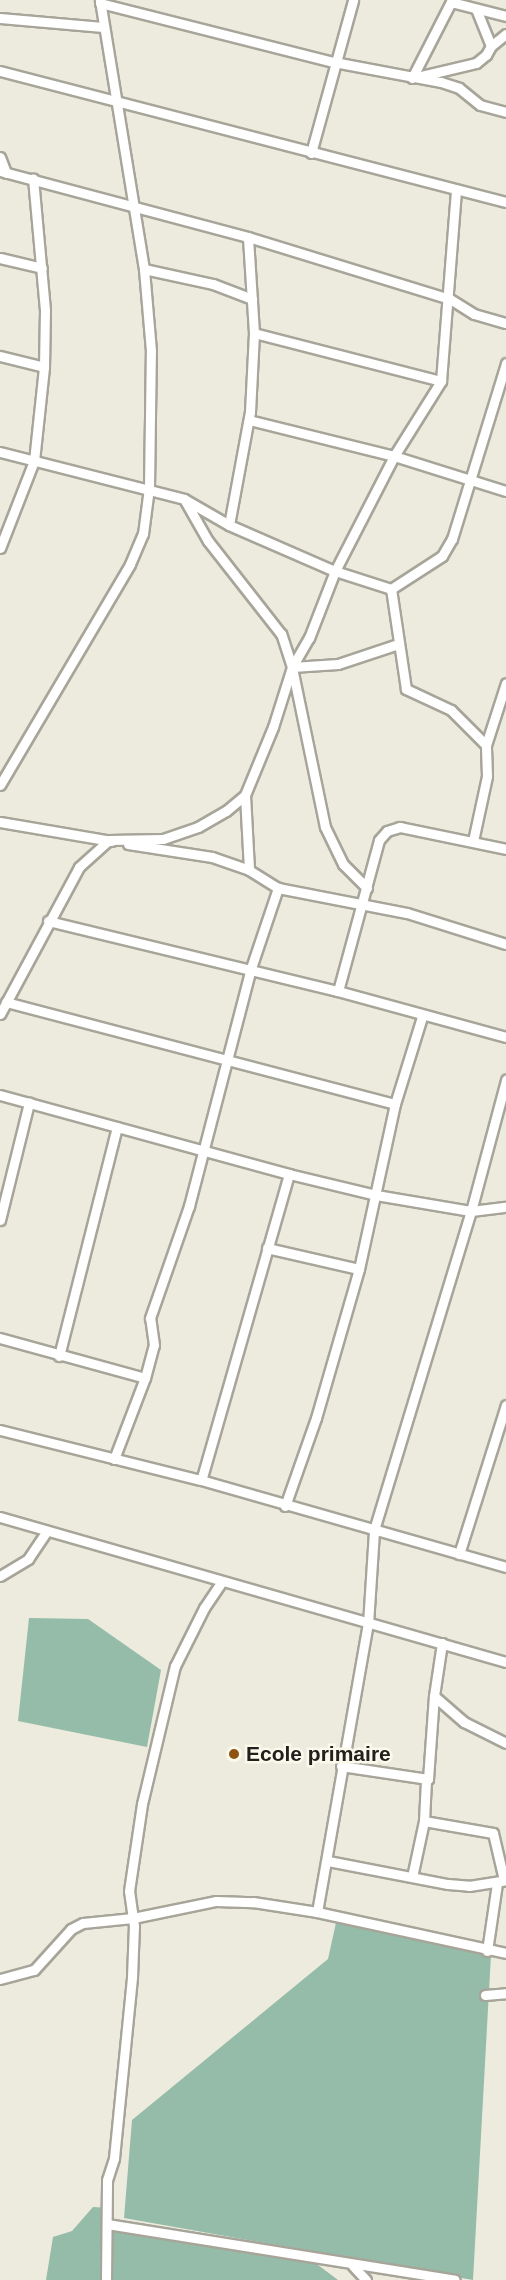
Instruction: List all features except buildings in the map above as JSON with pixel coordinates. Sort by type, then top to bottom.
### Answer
[{"type":"street","points":[[311,153],[334,62],[353,0]]},
{"type":"street","points":[[412,78],[451,1],[506,16]]},
{"type":"street","points":[[0,784],[130,564],[143,534],[149,488],[151,351],[144,269],[114,101],[100,2],[334,62],[441,82],[459,88],[480,105],[506,112]]},
{"type":"street","points":[[476,9],[491,46]]},
{"type":"street","points":[[0,18],[103,27]]},
{"type":"street","points":[[412,78],[476,63],[506,34]]},
{"type":"street","points":[[0,70],[311,153],[506,202]]},
{"type":"street","points":[[0,157],[3,172],[248,237],[450,299],[474,314],[506,323]]},
{"type":"street","points":[[0,548],[34,461],[44,367],[42,268],[33,179]]},
{"type":"street","points":[[249,870],[245,795],[273,727],[292,667],[309,638],[335,571],[394,456],[441,381],[450,299],[456,190]]},
{"type":"street","points":[[229,525],[249,420],[254,333],[248,237]]},
{"type":"street","points":[[0,258],[42,268]]},
{"type":"street","points":[[144,269],[213,284],[252,299]]},
{"type":"street","points":[[254,333],[441,381]]},
{"type":"street","points":[[0,356],[44,367]]},
{"type":"street","points":[[391,589],[442,556],[452,539],[506,363]]},
{"type":"street","points":[[249,420],[394,456],[506,491]]},
{"type":"street","points":[[0,452],[149,488],[184,499],[229,525],[335,571],[391,589]]},
{"type":"street","points":[[184,499],[208,541],[281,634],[292,667],[325,827],[343,864],[367,888]]},
{"type":"street","points":[[391,589],[406,689],[451,710],[486,745]]},
{"type":"street","points":[[292,667],[338,664],[398,644]]},
{"type":"street","points":[[473,841],[487,776],[486,745],[506,683]]},
{"type":"street","points":[[0,1014],[79,867],[109,840],[163,839],[198,827],[245,795]]},
{"type":"street","points":[[0,822],[212,857],[249,870],[278,888],[407,914],[506,944]]},
{"type":"street","points":[[338,991],[379,840],[393,827],[506,849]]},
{"type":"street","points":[[114,1459],[145,1378],[154,1345],[150,1318],[189,1206],[201,1150],[250,971],[278,888]]},
{"type":"street","points":[[48,921],[338,991],[422,1017],[506,1037]]},
{"type":"street","points":[[6,1002],[395,1104]]},
{"type":"street","points":[[285,1506],[316,1418],[359,1269],[395,1104],[422,1017]]},
{"type":"street","points":[[317,1912],[328,1861],[341,1766],[368,1624],[374,1530],[471,1211],[506,1080]]},
{"type":"street","points":[[0,1095],[289,1174],[376,1195],[471,1211],[506,1207]]},
{"type":"street","points":[[0,1220],[29,1103]]},
{"type":"street","points":[[59,1356],[117,1127]]},
{"type":"street","points":[[201,1480],[289,1174]]},
{"type":"street","points":[[267,1248],[359,1269]]},
{"type":"street","points":[[0,1338],[145,1378]]},
{"type":"street","points":[[459,1554],[506,1405]]},
{"type":"street","points":[[0,1430],[201,1480],[285,1506],[506,1567]]},
{"type":"street","points":[[0,1517],[221,1583],[506,1662]]},
{"type":"street","points":[[0,1576],[28,1559],[47,1531]]},
{"type":"street","points":[[106,2280],[107,2180],[114,2158],[132,1977],[131,1871],[170,1682],[189,1634],[221,1583]]},
{"type":"street","points":[[412,1877],[424,1821],[434,1696],[442,1643]]},
{"type":"street","points":[[434,1696],[464,1722],[506,1743]]},
{"type":"street","points":[[341,1766],[426,1780]]},
{"type":"street","points":[[424,1821],[494,1833],[502,1881],[487,1951]]},
{"type":"street","points":[[328,1861],[469,1886],[502,1881]]},
{"type":"street","points":[[0,1979],[34,1970],[76,1926],[234,1900],[317,1912],[487,1951],[506,1953]]},
{"type":"street","points":[[485,1995],[506,1993]]},
{"type":"street","points":[[107,2224],[353,2266],[455,2280]]},
{"type":"street","points":[[353,2266],[362,2278]]},
{"type":"green space","points":[[29,1618],[88,1619],[161,1670],[147,1747],[18,1721]]},
{"type":"green space","points":[[337,1918],[491,1955],[473,2280],[124,2218],[132,2120],[328,1959]]},
{"type":"green space","points":[[93,2207],[110,2208],[113,2230],[314,2262],[338,2280],[46,2280],[53,2237],[72,2231]]},
{"type":"place","name":"Ecole primaire","points":[[234,1754]]}]
